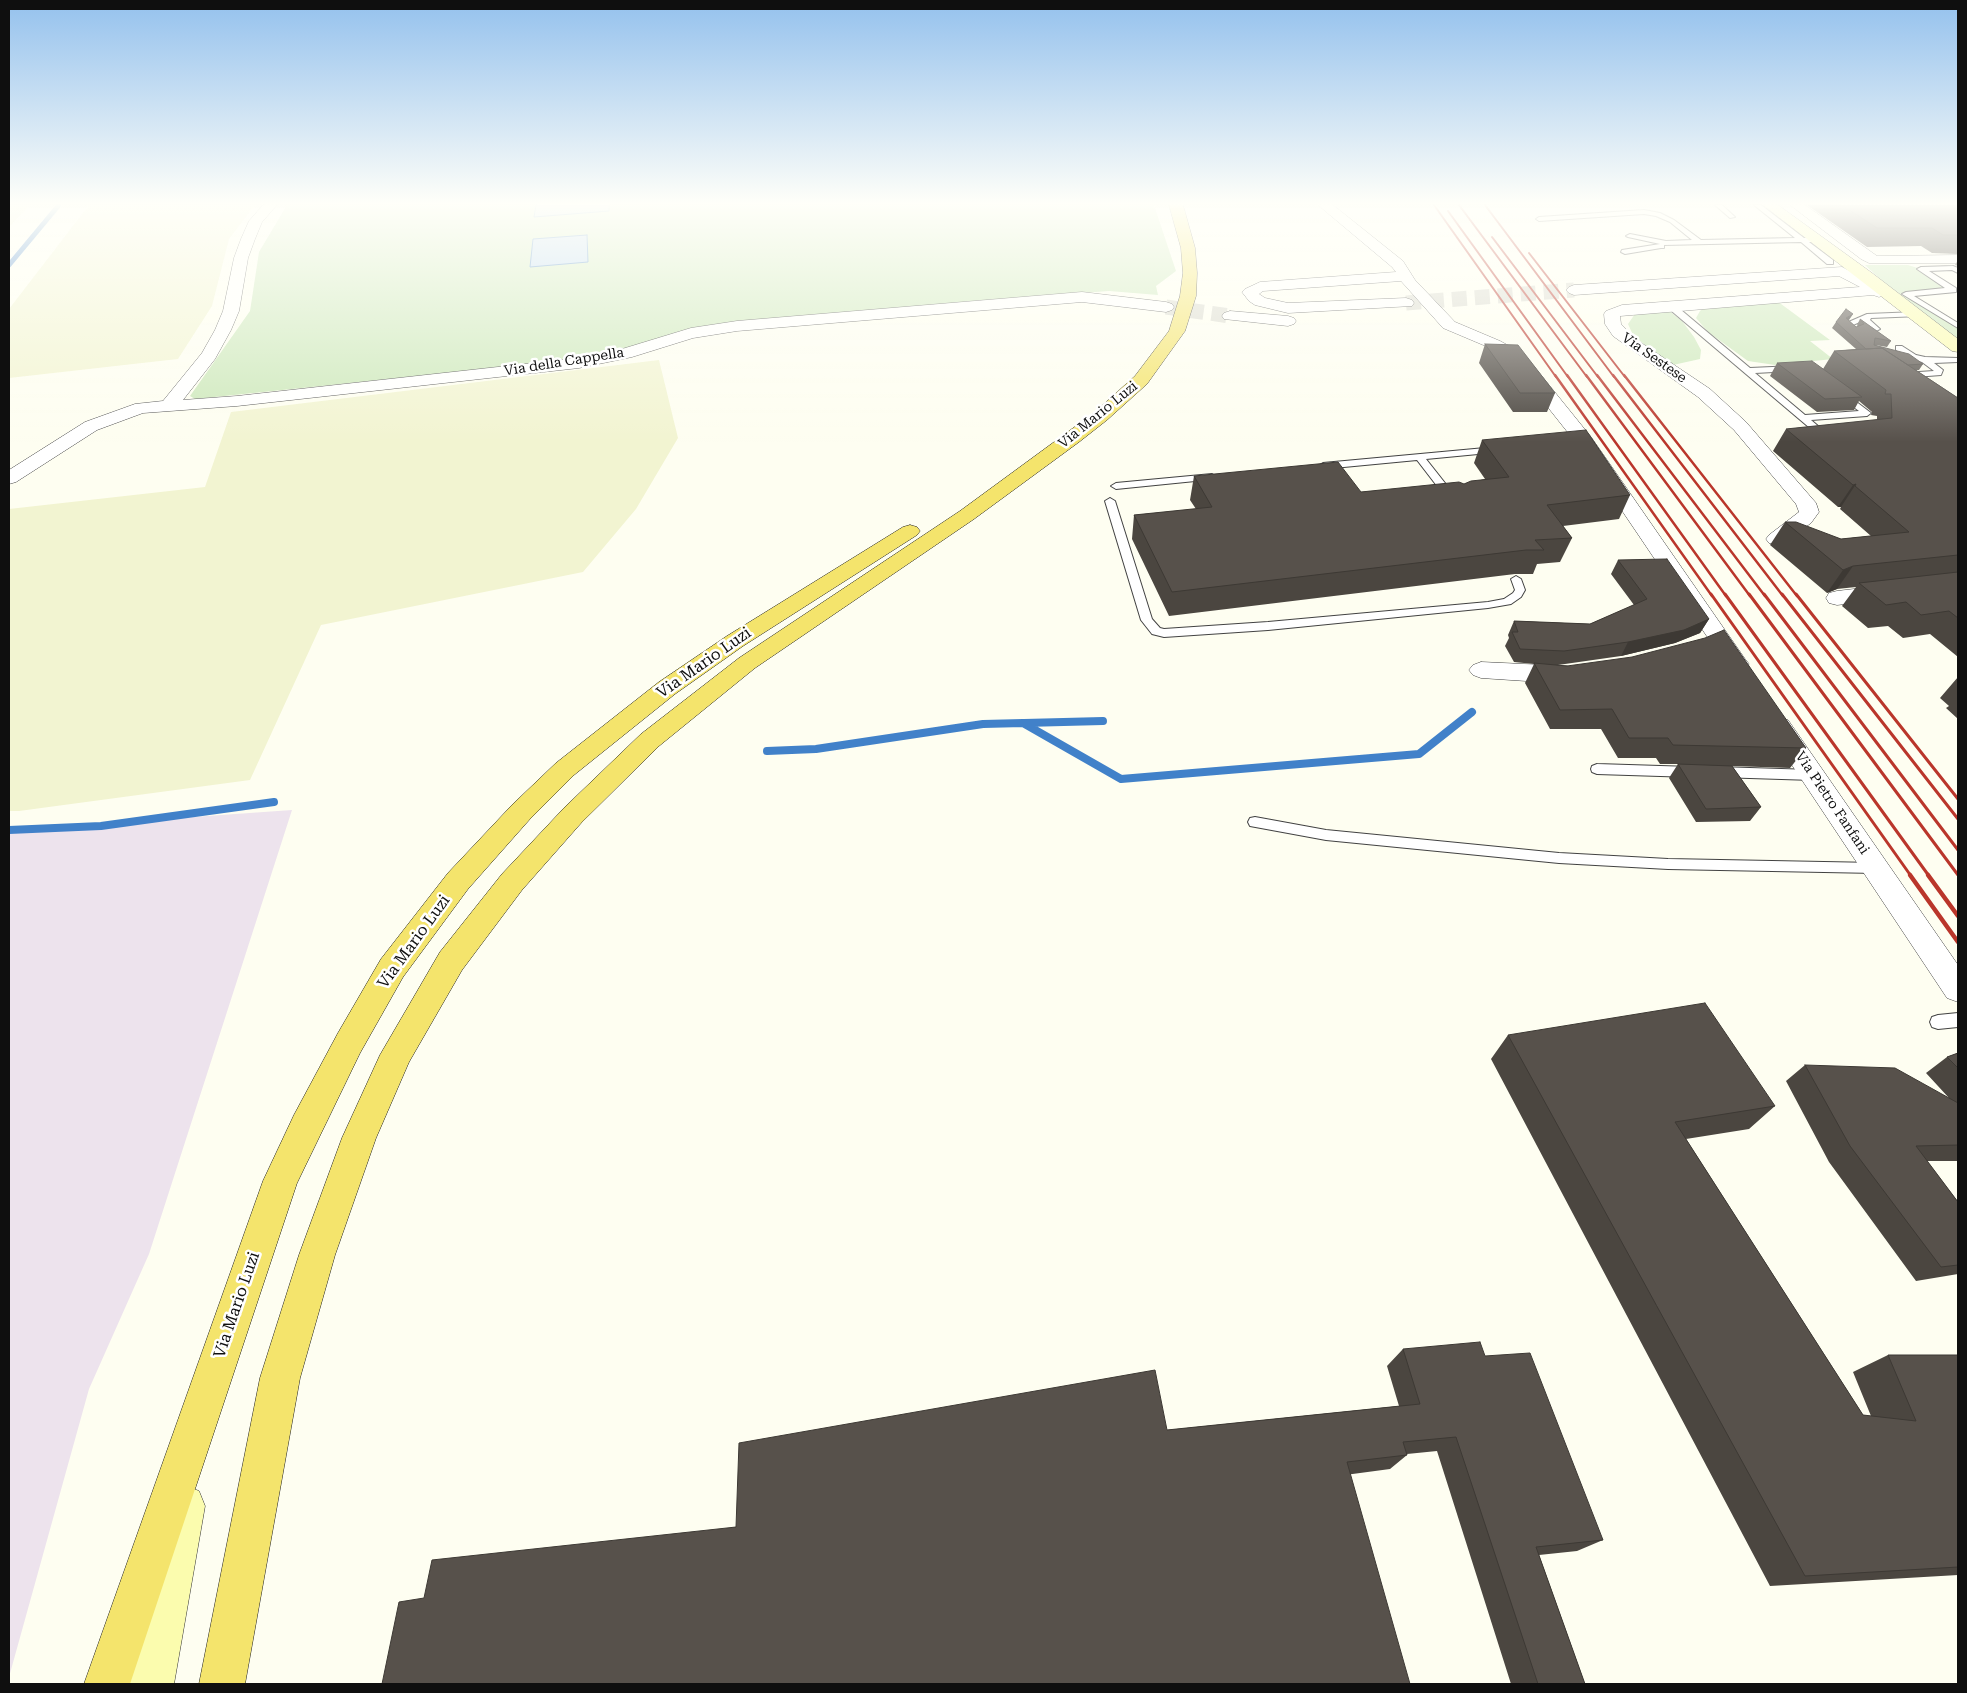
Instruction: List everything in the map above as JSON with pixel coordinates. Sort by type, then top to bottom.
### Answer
[{"type":"main road","name":"Via Mario Luzi","points":[[222,1684],[280,1378],[317,1255],[359,1138],[396,1055],[451,961],[512,882],[573,815],[656,734],[747,662],[967,515],[1072,438],[1124,396],[1156,362],[1177,331],[1188,296],[1189,284]]},
{"type":"main road","points":[[1860,284],[1910,313],[1958,352]]},
{"type":"main road","points":[[1871,284],[1958,347]]},
{"type":"main road","name":"Via Mario Luzi","points":[[107,1684],[280,1181],[348,1043],[392,968],[458,880],[521,812],[565,769],[667,688],[735,641],[900,537],[957,505],[1022,473]]},
{"type":"main road","points":[[151,1684],[199,1418]]},
{"type":"main road","points":[[237,1684],[264,1456]]},
{"type":"street","points":[[169,406],[209,355],[223,330],[230,310],[235,284]]},
{"type":"street","points":[[1230,316],[1280,322],[1412,306],[1288,308],[1260,302],[1250,295],[1250,292],[1260,287],[1299,284]]},
{"type":"street","points":[[1412,284],[1449,325],[1494,344],[1518,358],[1579,442],[1709,639],[1751,685]]},
{"type":"street","points":[[1579,294],[1699,284]]},
{"type":"street","points":[[1863,284],[1910,313]]},
{"type":"street","name":"Via Sestese","points":[[1776,539],[1804,519],[1809,512],[1806,503],[1740,426],[1704,393],[1618,333],[1611,318],[1612,314],[1622,310],[1870,291]]},
{"type":"street","name":"Via della Cappella","points":[[9,478],[91,426],[130,411],[485,375],[579,362],[626,353],[706,330],[737,326],[1082,297],[1166,306]]},
{"type":"street","points":[[1836,598],[1958,584]]},
{"type":"street","points":[[1481,670],[1557,675],[1584,671]]},
{"type":"street","name":"Via Pietro Fanfani","points":[[1768,710],[1958,989]]},
{"type":"lane","points":[[1944,284],[1953,290],[1906,294],[1958,326]]},
{"type":"lane","points":[[1671,306],[1829,440]]},
{"type":"lane","points":[[1854,330],[1848,324],[1867,316],[1910,313]]},
{"type":"lane","points":[[1867,316],[1866,321],[1876,329]]},
{"type":"lane","points":[[1896,376],[1938,372],[1939,370],[1900,348]]},
{"type":"lane","points":[[1887,352],[1923,360],[1958,360]]},
{"type":"lane","points":[[1748,371],[1806,367]]},
{"type":"lane","points":[[1803,418],[1866,413],[1836,390]]},
{"type":"lane","points":[[1311,467],[1506,449]]},
{"type":"lane","points":[[1419,457],[1456,504]]},
{"type":"lane","points":[[1116,486],[1223,476]]},
{"type":"lane","points":[[1110,501],[1147,620],[1156,630],[1164,633],[1268,626],[1488,605],[1507,602],[1517,595],[1520,590],[1516,579]]},
{"type":"lane","points":[[1597,769],[1813,775]]},
{"type":"lane","points":[[1255,822],[1326,835],[1559,858],[1668,864],[1876,868]]},
{"type":"lane","points":[[1938,1022],[1958,1020]]},
{"type":"shaded area","points":[[292,810],[149,1254],[89,1389],[9,1677],[9,830]]},
{"type":"green space","points":[[28,284],[218,284],[212,306],[178,359],[9,378],[9,309]]},
{"type":"green space","points":[[254,284],[1159,284],[1156,286],[1158,295],[1109,291],[973,301],[699,327],[678,332],[639,346],[573,360],[195,399],[190,396],[250,311]]},
{"type":"green space","points":[[1886,284],[1944,284],[1953,290],[1906,294],[1958,326],[1958,339]]},
{"type":"green space","points":[[1777,301],[1830,340],[1810,341],[1833,359],[1775,365],[1748,361],[1708,332],[1696,318],[1706,306]]},
{"type":"green space","points":[[1668,310],[1682,321],[1694,337],[1701,350],[1700,359],[1673,365],[1657,355],[1633,335],[1628,324],[1637,311]]},
{"type":"green space","points":[[659,360],[678,438],[636,509],[583,572],[321,625],[250,780],[9,811],[9,509],[205,487],[231,412]]},
{"type":"building","points":[[1846,309],[1853,314],[1846,318],[1856,327],[1864,324],[1860,319],[1891,341],[1875,338],[1874,345],[1909,354],[1923,364],[1908,365],[1882,348],[1866,349],[1836,322]]},
{"type":"building","points":[[1485,344],[1518,345],[1555,393],[1520,393]]},
{"type":"building","points":[[1882,348],[1958,398],[1958,555],[1853,566],[1843,570],[1785,522],[1796,522],[1841,539],[1909,532],[1855,486],[1856,484],[1853,485],[1786,429],[1892,418],[1891,394],[1885,394],[1886,390],[1834,351]]},
{"type":"building","points":[[1812,361],[1862,397],[1825,399],[1777,363]]},
{"type":"building","points":[[1586,430],[1630,495],[1547,505],[1572,538],[1535,540],[1544,550],[1526,550],[1172,592],[1134,515],[1212,507],[1194,476],[1338,462],[1361,492],[1459,482],[1464,484],[1471,481],[1509,477],[1482,440]]},
{"type":"building","points":[[1667,559],[1709,619],[1684,630],[1628,642],[1564,651],[1520,649],[1512,632],[1518,632],[1514,621],[1590,624],[1647,599],[1618,560]]},
{"type":"building","points":[[1958,572],[1958,618],[1949,611],[1921,615],[1906,602],[1886,605],[1859,583]]},
{"type":"building","points":[[1724,630],[1806,748],[1673,745],[1668,738],[1629,738],[1612,709],[1560,710],[1534,663],[1567,666],[1632,657],[1705,638]]},
{"type":"building","points":[[1678,764],[1732,766],[1761,807],[1706,809]]},
{"type":"building","points":[[1705,1003],[1775,1106],[1675,1122],[1863,1415],[1916,1421],[1888,1355],[1958,1355],[1958,1567],[1805,1576],[1508,1035]]},
{"type":"building","points":[[1958,1053],[1958,1068],[1947,1057]]},
{"type":"building","points":[[1805,1065],[1895,1068],[1958,1103],[1958,1145],[1916,1146],[1958,1202],[1958,1265],[1941,1267],[1850,1146]]},
{"type":"building","points":[[1480,1342],[1485,1356],[1530,1353],[1603,1540],[1536,1547],[1585,1684],[1538,1684],[1456,1437],[1403,1442],[1407,1455],[1347,1462],[1410,1684],[382,1684],[399,1602],[424,1598],[432,1560],[736,1527],[739,1443],[1155,1370],[1167,1430],[1420,1404],[1403,1349]]},
{"type":"waterway","points":[[767,751],[816,749],[983,724],[1023,723],[1121,779],[1419,754],[1472,712]]},
{"type":"waterway","points":[[1024,723],[1103,721]]},
{"type":"waterway","points":[[9,830],[101,826],[274,802]]},
{"type":"tunnel","points":[[1406,303],[1574,290]]},
{"type":"tunnel","points":[[1166,307],[1230,316]]},
{"type":"railway","points":[[1490,284],[1556,377]]},
{"type":"railway","points":[[1501,284],[1568,377]]},
{"type":"railway","points":[[1518,284],[1587,377]]},
{"type":"railway","points":[[1528,284],[1598,377]]},
{"type":"railway","points":[[1544,284],[1614,377]]},
{"type":"railway","points":[[1553,284],[1625,377]]},
{"type":"railway","points":[[1555,375],[1712,596]]},
{"type":"railway","points":[[1567,375],[1726,596]]},
{"type":"railway","points":[[1586,375],[1750,596]]},
{"type":"railway","points":[[1597,375],[1765,596]]},
{"type":"railway","points":[[1613,375],[1783,596]]},
{"type":"railway","points":[[1624,375],[1797,596]]},
{"type":"railway","points":[[1711,594],[1911,876]]},
{"type":"railway","points":[[1725,594],[1929,876]]},
{"type":"railway","points":[[1749,594],[1958,875]]},
{"type":"railway","points":[[1764,594],[1958,850]]},
{"type":"railway","points":[[1782,594],[1958,819]]},
{"type":"railway","points":[[1796,594],[1958,799]]},
{"type":"railway","points":[[1910,875],[1958,942]]},
{"type":"railway","points":[[1928,875],[1958,916]]}]
